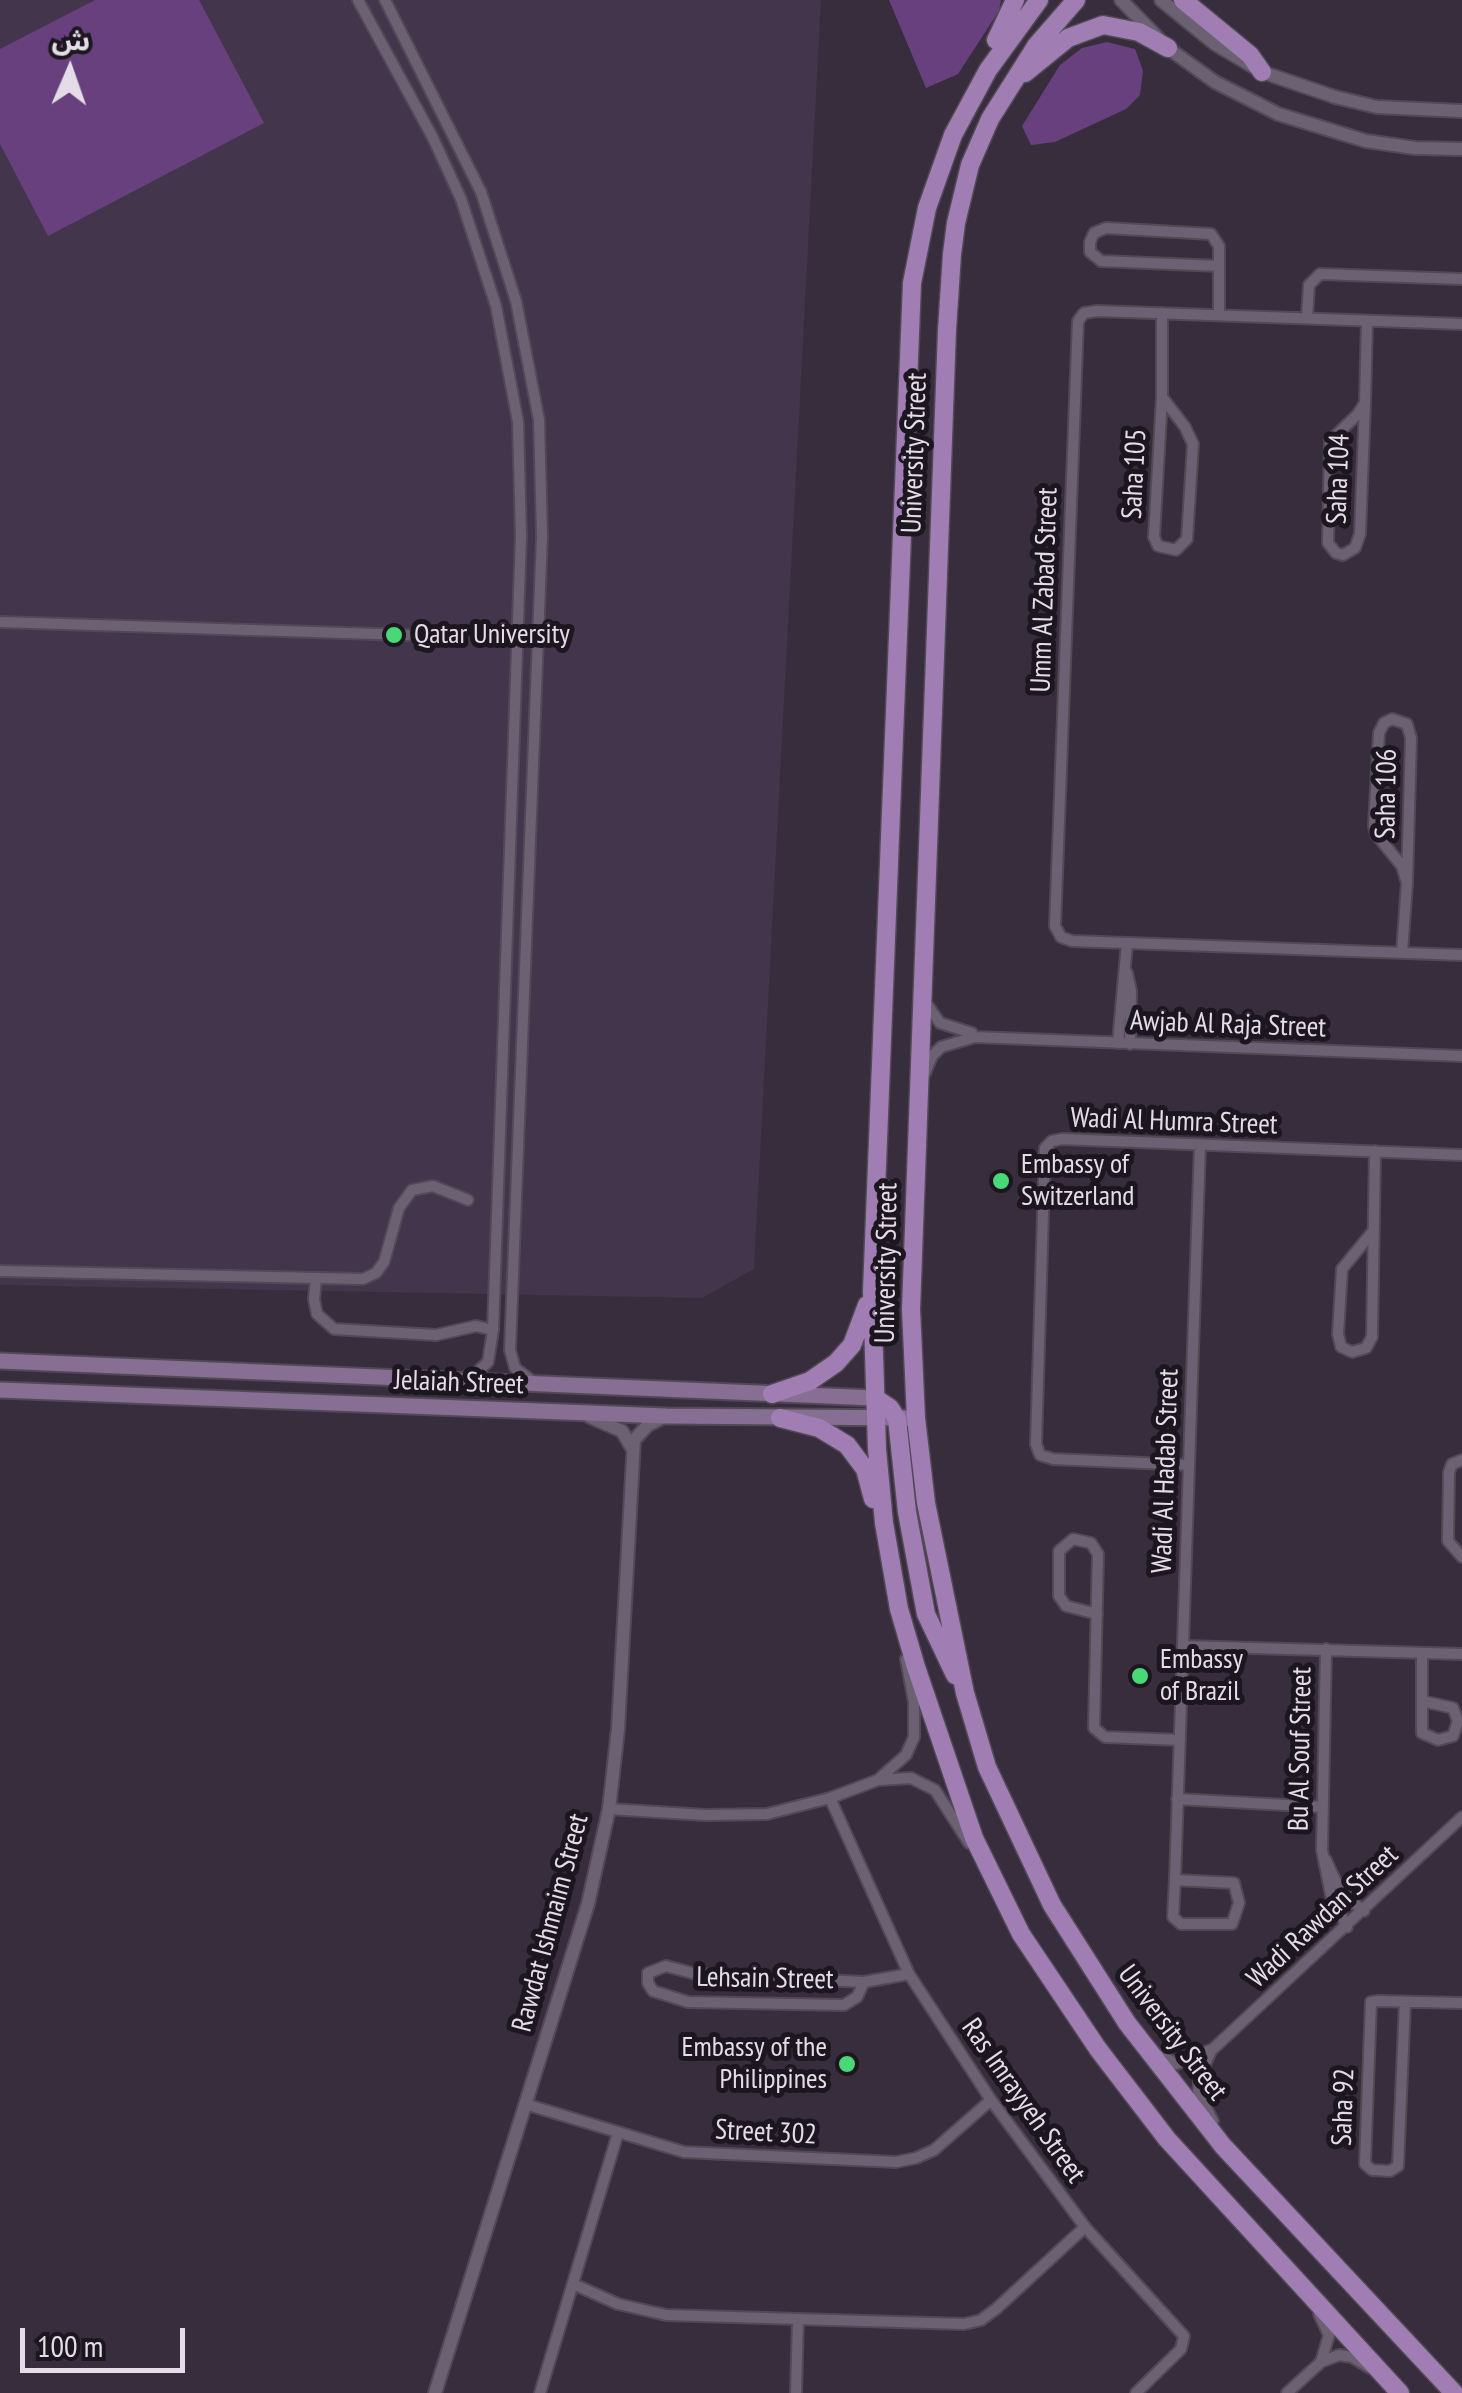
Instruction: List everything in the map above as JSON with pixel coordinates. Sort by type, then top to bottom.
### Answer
[{"type":"main road","points":[[988,70],[990,55],[1014,0]]},
{"type":"main road","name":"University Street","points":[[1039,0],[988,70],[953,134],[936,176],[912,282],[872,1290],[884,1523],[899,1609],[974,1838],[1039,1962],[1167,2139],[1400,2393]]},
{"type":"main road","name":"University Street","points":[[1076,0],[1036,46],[1009,86],[970,165],[952,254],[911,1309],[916,1418],[926,1502],[965,1693],[987,1768],[1052,1905],[1127,2023],[1223,2146],[1454,2393]]},
{"type":"main road","points":[[1183,0],[1200,18],[1250,55],[1262,72]]},
{"type":"main road","points":[[1009,86],[1068,38],[1093,27],[1124,27],[1168,48]]},
{"type":"main road","points":[[772,1394],[819,1376],[846,1354],[872,1290]]},
{"type":"main road","name":"Jelaiah Street","points":[[0,1361],[876,1398]]},
{"type":"main road","name":"Jelaiah Street","points":[[0,1390],[666,1416],[916,1418]]},
{"type":"main road","points":[[876,1398],[890,1408],[896,1420],[907,1512],[926,1614],[965,1693]]},
{"type":"main road","points":[[780,1418],[819,1428],[853,1451],[865,1469],[877,1514],[884,1523]]},
{"type":"street","points":[[358,0],[462,200],[496,306],[518,422],[521,536],[493,1330],[485,1366],[456,1380]]},
{"type":"street","points":[[385,0],[470,166],[487,208],[516,301],[539,420],[542,536],[512,1364],[537,1384]]},
{"type":"street","points":[[1121,0],[1168,48],[1232,93],[1302,124],[1366,142],[1462,149]]},
{"type":"street","points":[[1162,0],[1215,44],[1262,72],[1335,97],[1377,106],[1462,112]]},
{"type":"street","points":[[1219,266],[1101,261],[1090,252],[1090,242],[1094,233],[1106,228],[1206,231],[1218,241],[1219,266],[1219,315]]},
{"type":"street","points":[[1307,318],[1309,285],[1320,274],[1462,279]]},
{"type":"street","name":"Umm Al Zabad Street","points":[[1462,324],[1089,311],[1081,316],[1077,327],[1055,926],[1061,937],[1072,941],[1462,955]]},
{"type":"street","name":"Saha 105","points":[[1162,313],[1154,537],[1158,546],[1176,550],[1187,539],[1192,444],[1185,427],[1162,397]]},
{"type":"street","name":"Saha 104","points":[[1365,402],[1330,440],[1327,534],[1330,548],[1342,555],[1355,548],[1360,534],[1365,402],[1367,320]]},
{"type":"street","points":[[0,622],[408,635]]},
{"type":"street","name":"Saha 106","points":[[1402,952],[1407,883],[1411,733],[1402,720],[1392,719],[1384,723],[1379,733],[1374,826],[1402,866],[1407,883]]},
{"type":"street","points":[[1124,1044],[1120,993],[1126,972],[1127,943]]},
{"type":"street","name":"Awjab Al Raja Street","points":[[923,967],[925,1001],[940,1023],[992,1036],[1462,1056]]},
{"type":"street","name":"Awjab Al Raja Street","points":[[918,1102],[928,1065],[941,1047],[957,1039],[992,1036]]},
{"type":"street","name":"Wadi Al Humra Street","points":[[1189,1465],[1052,1459],[1040,1455],[1036,1444],[1045,1148],[1062,1139],[1462,1154]]},
{"type":"street","name":"Wadi Al Hadab Street","points":[[1174,1880],[1234,1882],[1239,1903],[1232,1924],[1176,1922],[1174,1880],[1200,1145]]},
{"type":"street","points":[[1374,1230],[1342,1269],[1338,1334],[1341,1347],[1352,1352],[1366,1348],[1372,1337],[1374,1230],[1375,1152]]},
{"type":"street","points":[[0,1270],[356,1280],[376,1273],[384,1262],[402,1201],[412,1190],[433,1186],[468,1200]]},
{"type":"street","points":[[316,1279],[317,1314],[334,1329],[436,1335],[476,1326],[493,1330]]},
{"type":"street","points":[[494,1310],[503,1314],[513,1312]]},
{"type":"street","points":[[578,1413],[622,1431],[632,1452]]},
{"type":"street","points":[[632,1452],[639,1432],[666,1416]]},
{"type":"street","name":"Rawdat Ishmaim Street","points":[[435,2393],[588,1904],[608,1809],[618,1729],[632,1452]]},
{"type":"street","points":[[1462,1460],[1452,1464],[1449,1472],[1448,1540],[1462,1558]]},
{"type":"street","points":[[1097,1614],[1066,1606],[1059,1596],[1059,1552],[1073,1539],[1086,1540],[1098,1554],[1097,1614],[1094,1724],[1097,1732],[1106,1737],[1180,1740]]},
{"type":"street","points":[[878,1780],[906,1755],[914,1737],[914,1702],[897,1618],[899,1609]]},
{"type":"street","points":[[1183,1646],[1462,1654]]},
{"type":"street","name":"Bu Al Souf Street","points":[[1326,1650],[1322,1850],[1331,1895],[1347,1927]]},
{"type":"street","points":[[1422,1652],[1422,1701],[1422,1734],[1438,1740],[1453,1736],[1458,1721],[1453,1708],[1422,1701]]},
{"type":"street","points":[[608,1809],[738,1815],[790,1810],[878,1780],[911,1778],[935,1790],[986,1866]]},
{"type":"street","name":"Ras Imrayyeh Street","points":[[830,1798],[909,1974],[991,2100],[1085,2227],[1184,2336],[1182,2348],[1136,2393]]},
{"type":"street","points":[[1178,1799],[1322,1807]]},
{"type":"street","name":"Wadi Rawdan Street","points":[[1127,2023],[1166,2061],[1176,2064],[1213,2048],[1462,1817]]},
{"type":"street","name":"Bu Al Souf Street","points":[[1322,1850],[1336,1880],[1364,1911]]},
{"type":"street","name":"Lehsain Street","points":[[864,1982],[856,1997],[844,2005],[688,2002],[653,1991],[648,1972],[666,1966],[696,1974],[864,1982],[909,1974]]},
{"type":"street","name":"Saha 92","points":[[1405,2002],[1398,2166],[1390,2171],[1372,2170],[1365,2164],[1372,2002],[1378,2000],[1462,2003]]},
{"type":"street","points":[[1213,2048],[1200,2075],[1198,2092],[1223,2146]]},
{"type":"street","name":"Street 302","points":[[524,2104],[684,2152],[896,2162],[934,2150],[991,2100]]},
{"type":"street","points":[[540,2393],[618,2133]]},
{"type":"street","points":[[573,2284],[618,2304],[666,2314],[964,2324],[981,2320],[1085,2227]]},
{"type":"street","points":[[1300,2283],[1329,2335],[1321,2362]]},
{"type":"street","points":[[796,2393],[798,2319]]},
{"type":"street","points":[[1287,2393],[1321,2362],[1339,2356],[1352,2357],[1386,2377]]},
{"type":"shaded area","name":"Qatar University","points":[[0,0],[821,0],[754,1269],[702,1298],[0,1285]]},
{"type":"shaded area","points":[[95,0],[199,0],[264,123],[48,236],[0,144],[0,49]]},
{"type":"shaded area","points":[[889,0],[1001,0],[999,11],[958,74],[926,88]]},
{"type":"shaded area","points":[[1107,42],[1135,49],[1143,71],[1140,95],[1126,109],[1055,142],[1031,145],[1022,126],[1060,65],[1082,48]]},
{"type":"place","name":"Qatar University","points":[[394,635]]},
{"type":"place","name":"Embassy of Switzerland","points":[[1001,1181]]},
{"type":"place","name":"Embassy of Brazil","points":[[1140,1676]]},
{"type":"place","name":"Embassy of the Philippines","points":[[847,2064]]}]
